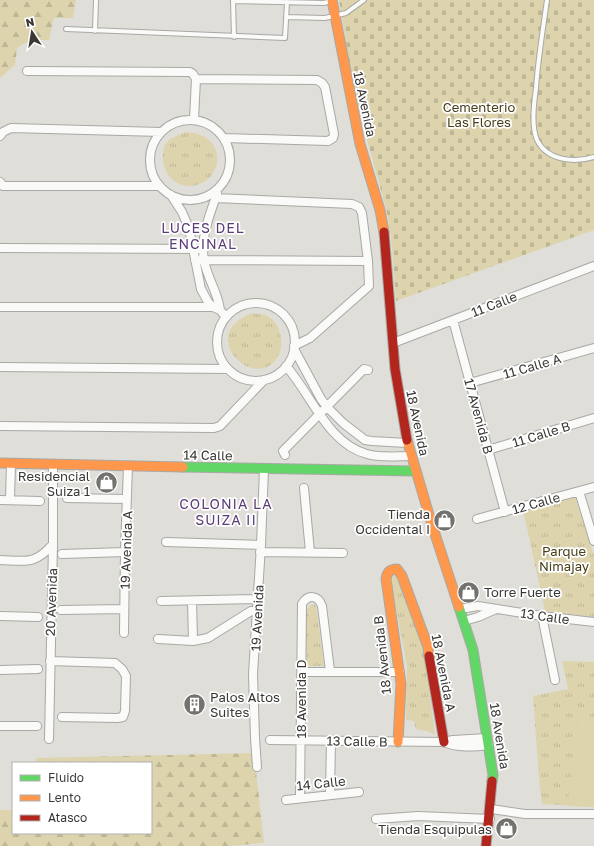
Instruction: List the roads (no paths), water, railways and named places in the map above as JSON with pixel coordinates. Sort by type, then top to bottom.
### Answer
[{"type":"street","name":"18 Avenida","points":[[333,0],[347,82],[357,128],[380,210],[385,236],[395,369],[407,443],[473,650],[493,775],[486,846]]},
{"type":"street","points":[[26,70],[190,72],[196,79],[194,119]]},
{"type":"street","points":[[196,79],[317,80],[325,87],[334,134],[332,138],[328,140],[225,138]]},
{"type":"street","points":[[217,309],[219,299],[211,283],[204,260],[204,249],[210,212],[218,190],[230,171],[230,148],[225,138],[217,128],[206,122],[194,119],[182,120],[170,124],[161,132],[152,144],[149,159],[152,173],[159,186],[171,195],[182,200],[195,200],[207,197],[218,190]]},
{"type":"street","points":[[0,136],[3,132],[11,128],[161,132]]},
{"type":"street","points":[[0,182],[3,186],[159,186]]},
{"type":"street","points":[[171,195],[182,212],[189,228],[201,289],[208,302],[226,317]]},
{"type":"street","points":[[215,198],[352,204],[359,207],[362,213],[368,260],[369,286],[310,338],[294,348]]},
{"type":"street","points":[[0,248],[204,249]]},
{"type":"street","points":[[195,260],[368,260]]},
{"type":"street","name":"11 Calle","points":[[393,343],[594,266]]},
{"type":"street","points":[[259,303],[271,306],[282,313],[290,322],[294,334],[294,348],[292,356],[286,366],[275,376],[264,380],[251,380],[239,377],[228,369],[220,357],[217,344],[218,334],[226,317],[235,309],[247,304],[259,303]]},
{"type":"street","points":[[0,307],[217,309]]},
{"type":"street","name":"17 Avenida B","points":[[452,320],[505,512]]},
{"type":"street","points":[[294,348],[327,407],[343,423],[361,437],[372,441],[407,443]]},
{"type":"street","name":"11 Calle A","points":[[470,384],[594,348]]},
{"type":"street","points":[[286,366],[318,414],[346,445],[356,451],[370,455],[410,456]]},
{"type":"street","points":[[0,367],[228,369]]},
{"type":"street","points":[[285,455],[283,451],[318,414],[327,407],[364,369],[368,370]]},
{"type":"street","points":[[0,426],[214,428],[220,426],[264,380]]},
{"type":"street","name":"11 Calle B","points":[[488,450],[594,418]]},
{"type":"street","points":[[370,455],[372,441]]},
{"type":"street","name":"14 Calle","points":[[0,463],[415,471]]},
{"type":"street","points":[[10,500],[11,464]]},
{"type":"street","name":"20 Avenida","points":[[49,739],[53,464]]},
{"type":"street","name":"19 Avenida A","points":[[124,633],[128,466]]},
{"type":"street","name":"19 Avenida","points":[[257,767],[253,674],[261,548],[264,469]]},
{"type":"street","name":"12 Calle","points":[[477,519],[594,487]]},
{"type":"street","points":[[304,488],[310,552]]},
{"type":"street","points":[[579,491],[594,541]]},
{"type":"street","points":[[67,498],[127,499]]},
{"type":"street","points":[[0,500],[40,501]]},
{"type":"street","points":[[166,542],[343,553]]},
{"type":"street","points":[[0,560],[30,561],[40,557],[53,544]]},
{"type":"street","points":[[62,554],[125,552]]},
{"type":"street","name":"18 Avenida B","points":[[392,569],[386,575],[386,579],[401,684],[398,742]]},
{"type":"street","name":"18 Avenida A","points":[[392,569],[397,569],[402,576],[428,647],[444,742]]},
{"type":"street","name":"18 Avenida D","points":[[300,798],[302,604],[304,600],[309,597],[316,597],[320,600],[322,606],[330,671]]},
{"type":"street","points":[[160,601],[258,599]]},
{"type":"street","points":[[192,601],[193,641]]},
{"type":"street","name":"13 Calle","points":[[460,609],[478,606],[594,622]]},
{"type":"street","points":[[61,610],[124,609]]},
{"type":"street","points":[[464,621],[478,618],[496,609]]},
{"type":"street","points":[[158,638],[193,641],[208,638],[252,610],[257,611]]},
{"type":"street","points":[[0,616],[38,617]]},
{"type":"street","points":[[542,616],[555,680]]},
{"type":"street","points":[[50,660],[115,663],[122,669],[126,676],[125,711],[123,717],[62,717]]},
{"type":"street","points":[[0,670],[38,669]]},
{"type":"street","points":[[302,672],[400,672]]},
{"type":"street","points":[[0,726],[37,726]]},
{"type":"street","name":"13 Calle B","points":[[270,740],[444,742],[453,746],[471,747],[488,742]]},
{"type":"street","points":[[330,795],[331,740]]},
{"type":"street","name":"14 Calle","points":[[286,800],[359,792]]},
{"type":"street","points":[[376,819],[490,814],[594,814]]},
{"type":"lane","points":[[95,31],[96,0]]},
{"type":"lane","points":[[234,37],[233,0],[324,3],[333,0]]},
{"type":"lane","points":[[286,17],[324,18],[335,16],[346,12],[364,0]]},
{"type":"lane","points":[[547,0],[538,62],[534,110],[537,139],[546,152],[557,157],[570,160],[594,157]]},
{"type":"lane","points":[[66,30],[285,38],[287,2]]},
{"type":"place","name":"Residencial Suiza 1","points":[[106,483]]},
{"type":"place","name":"Tienda Occidental I","points":[[445,521]]},
{"type":"place","name":"Torre Fuerte","points":[[469,592]]},
{"type":"place","name":"Palos Altos Suites","points":[[195,704]]},
{"type":"place","name":"Tienda Esquipulas","points":[[507,829]]},
{"type":"district","name":"LUCES DEL ENCINAL","points":[[203,236]]},
{"type":"district","name":"COLONIA LA SUIZA II","points":[[226,512]]},
{"type":"park label","name":"Cementerio Las Flores","points":[[479,114]]},
{"type":"park label","name":"Parque Nimajay","points":[[564,558]]}]
